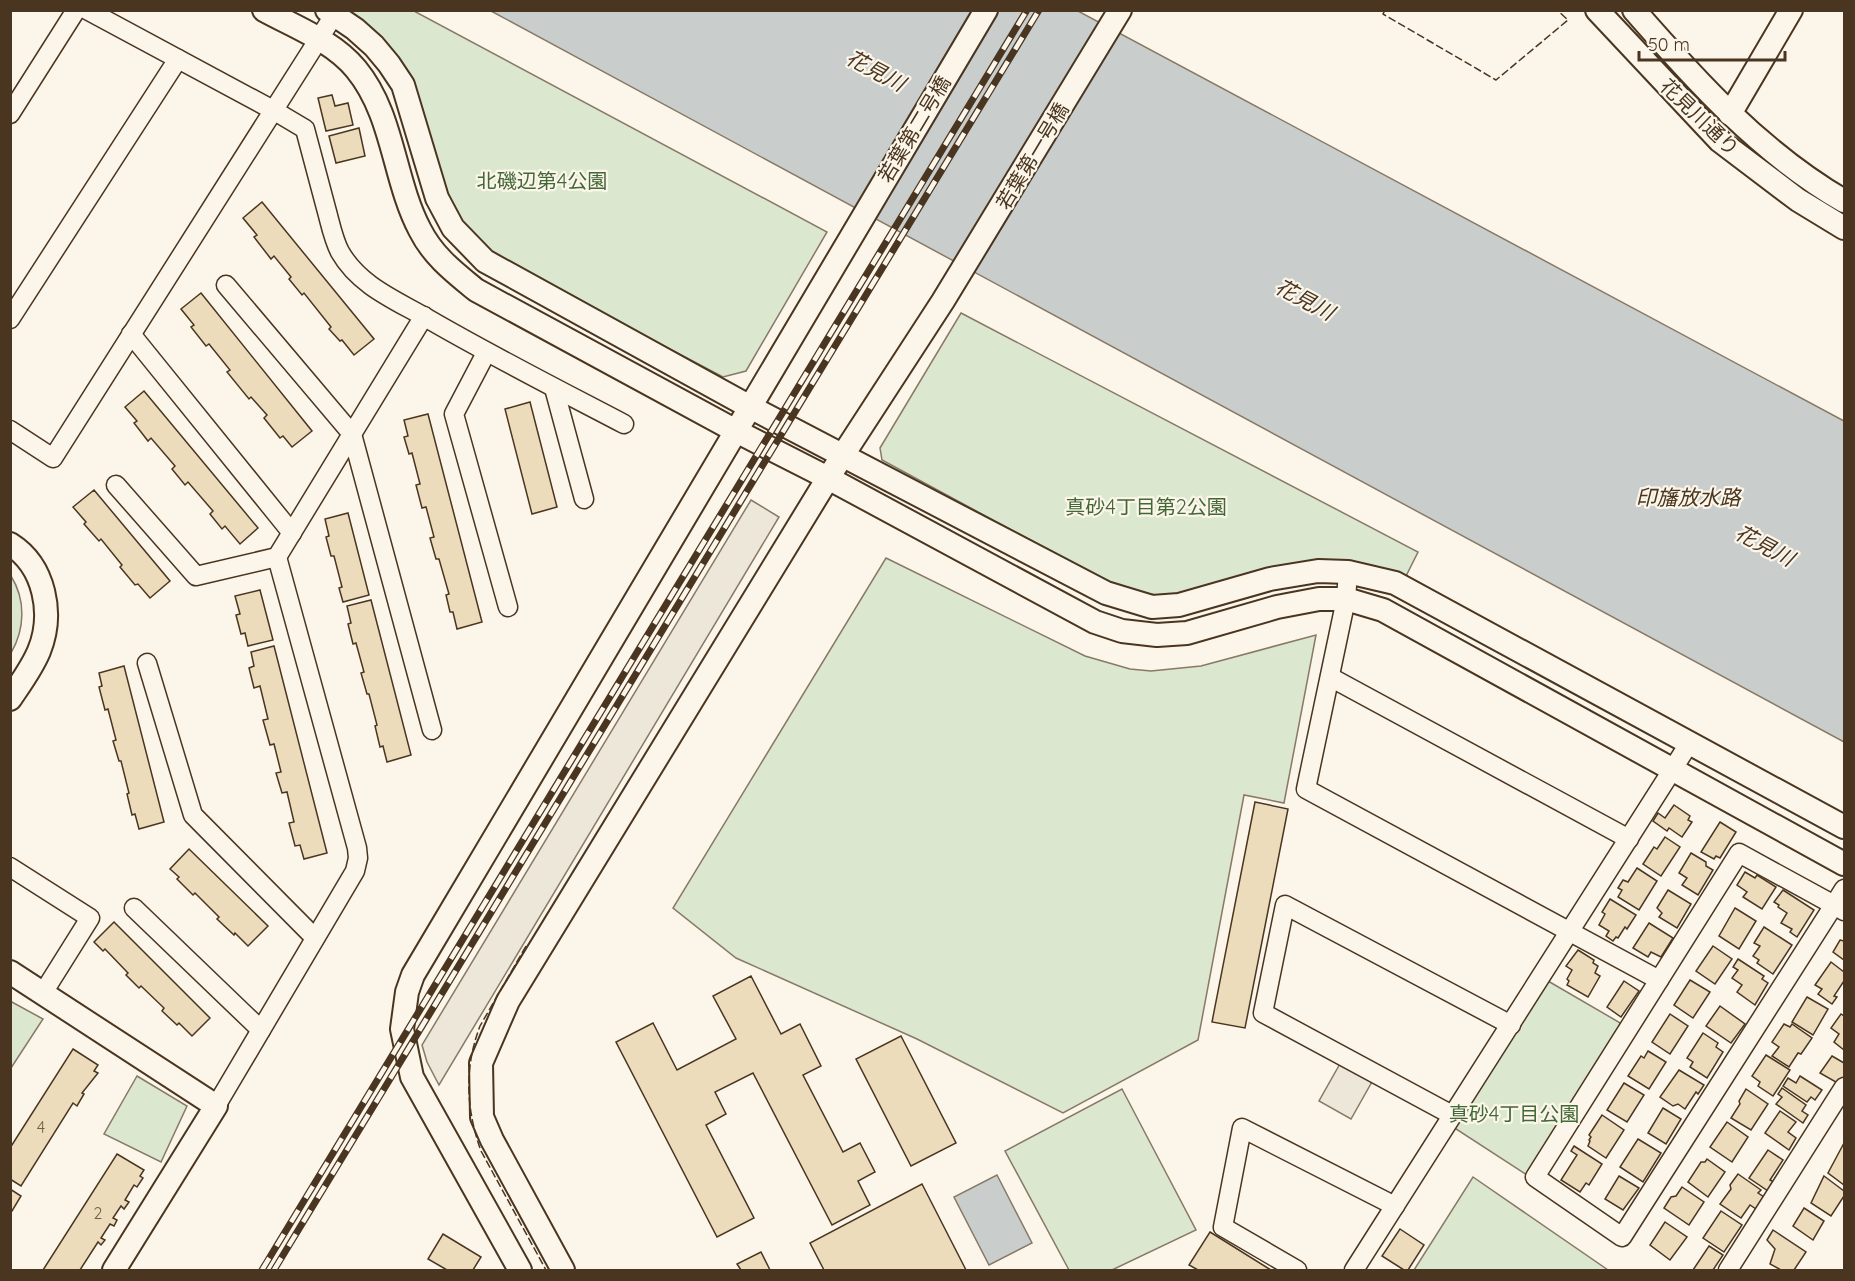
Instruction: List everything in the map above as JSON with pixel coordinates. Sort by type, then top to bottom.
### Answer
[{"type":"street","points":[[10,114],[76,10]]},
{"type":"street","points":[[87,10],[305,129],[332,230],[340,251],[352,268],[372,287],[486,353],[624,424]]},
{"type":"street","points":[[264,10],[337,51],[355,68],[378,102],[409,207],[420,232],[443,263],[476,290],[736,431],[1095,622],[1122,631],[1157,635],[1187,633],[1276,607],[1319,599],[1346,599],[1383,610],[1845,864]]},
{"type":"street","name":"若葉第二号橋","points":[[520,1270],[412,1077],[402,1029],[407,992],[412,975],[986,10]]},
{"type":"street","name":"若葉第一号橋","points":[[563,1270],[492,1140],[482,1117],[481,1063],[508,1001],[828,478],[943,301],[1120,10]]},
{"type":"street","name":"花見川通り","points":[[1597,10],[1720,141],[1798,200],[1845,228]]},
{"type":"street","name":"花見川通り","points":[[1634,10],[1688,72],[1730,114],[1785,160],[1845,201]]},
{"type":"street","points":[[1730,114],[1791,10]]},
{"type":"street","points":[[1776,37],[1795,10]]},
{"type":"street","points":[[10,430],[53,458],[318,39],[330,13],[355,29],[374,46],[403,85],[437,198],[453,228],[485,261],[750,407],[1106,593],[1129,601],[1152,607],[1179,605],[1270,579],[1318,571],[1348,572],[1395,583],[1845,827]]},
{"type":"street","points":[[10,319],[178,59]]},
{"type":"street","points":[[226,285],[352,434],[432,729]]},
{"type":"street","points":[[116,485],[196,576],[277,557],[424,316]]},
{"type":"street","points":[[131,334],[292,533]]},
{"type":"street","points":[[486,353],[454,414],[508,607]]},
{"type":"street","points":[[554,388],[584,499]]},
{"type":"street","points":[[10,544],[19,549],[35,567],[42,585],[47,616],[39,651],[10,699]]},
{"type":"street","points":[[114,1270],[216,1106],[355,871],[358,858],[277,557]]},
{"type":"street","points":[[1348,572],[1346,599],[1306,789],[1659,980]]},
{"type":"street","points":[[147,663],[193,815],[315,938]]},
{"type":"street","points":[[1330,677],[1629,839]]},
{"type":"street","points":[[1354,1270],[1690,742]]},
{"type":"street","points":[[1839,908],[1739,853],[1535,1177],[1622,1237],[1839,908],[1845,889]]},
{"type":"street","points":[[10,867],[90,918],[43,993]]},
{"type":"street","points":[[1452,1115],[1263,1013],[1285,904],[1511,1025]]},
{"type":"street","points":[[134,908],[261,1030]]},
{"type":"street","points":[[10,972],[216,1106]]},
{"type":"street","points":[[1728,1270],[1845,1087]]},
{"type":"street","points":[[1297,1270],[1223,1227],[1242,1128],[1395,1206]]},
{"type":"green space","name":"北磯辺第4公園","points":[[350,11],[414,11],[827,232],[746,371],[723,377],[487,253],[463,226],[443,185],[410,82],[384,40]]},
{"type":"green space","name":"真砂4丁目第2公園","points":[[961,313],[1418,552],[1405,578],[1358,564],[1159,600],[1128,593],[882,460],[880,448]]},
{"type":"green space","points":[[886,558],[1085,656],[1130,669],[1151,671],[1201,666],[1316,635],[1284,803],[1244,795],[1198,1040],[1063,1113],[917,1039],[736,958],[673,908]]},
{"type":"green space","points":[[11,576],[19,595],[22,614],[19,634],[11,653]]},
{"type":"green space","name":"真砂4丁目公園","points":[[1548,981],[1622,1024],[1527,1175],[1453,1127]]},
{"type":"green space","points":[[10,1001],[43,1019],[11,1068],[10,1067]]},
{"type":"green space","points":[[137,1076],[187,1106],[161,1162],[104,1134]]},
{"type":"green space","points":[[1122,1089],[1196,1230],[1112,1270],[1069,1270],[1005,1151]]},
{"type":"green space","points":[[1473,1177],[1608,1270],[1414,1270]]},
{"type":"shaded area","points":[[751,500],[779,517],[439,1085],[427,1062],[422,1045]]},
{"type":"shaded area","points":[[1341,1062],[1373,1080],[1351,1119],[1319,1101]]},
{"type":"water","name":"印旛放水路","points":[[491,11],[1078,11],[1844,421],[1844,742]]},
{"type":"water","points":[[997,1175],[1032,1243],[989,1265],[954,1197]]},
{"type":"building","points":[[332,95],[335,106],[348,103],[353,125],[326,131],[318,98]]},
{"type":"building","points":[[359,128],[365,156],[336,163],[329,136]]},
{"type":"building","points":[[262,202],[374,339],[354,355],[329,329],[331,327],[304,293],[302,295],[289,279],[291,277],[274,256],[271,259],[254,237],[257,235],[243,218]]},
{"type":"building","points":[[201,293],[312,431],[292,447],[283,436],[280,438],[264,418],[267,415],[251,397],[249,399],[227,372],[230,370],[209,344],[206,346],[191,327],[194,325],[181,309]]},
{"type":"building","points":[[144,391],[258,528],[240,544],[225,526],[222,529],[210,514],[213,511],[188,482],[185,485],[172,469],[175,466],[151,438],[148,441],[134,423],[137,421],[125,407]]},
{"type":"building","points":[[530,402],[557,507],[532,514],[505,409]]},
{"type":"building","points":[[428,414],[482,622],[457,629],[453,612],[450,612],[446,595],[449,594],[439,559],[436,559],[430,538],[434,537],[426,507],[422,508],[416,485],[420,484],[412,453],[409,454],[404,437],[408,436],[404,420]]},
{"type":"building","points":[[94,490],[170,581],[150,598],[138,584],[135,585],[120,567],[122,565],[101,539],[99,541],[84,524],[86,522],[73,507]]},
{"type":"building","points":[[348,513],[369,595],[343,602],[339,588],[342,587],[334,556],[331,556],[326,537],[329,536],[325,519]]},
{"type":"building","points":[[260,590],[273,640],[248,646],[245,633],[241,634],[236,615],[240,614],[235,596]]},
{"type":"building","points":[[371,600],[411,755],[387,762],[383,746],[380,747],[375,726],[377,725],[361,673],[364,672],[348,624],[351,623],[347,606]]},
{"type":"building","points":[[274,646],[327,853],[304,859],[300,845],[295,846],[289,823],[294,822],[287,792],[282,793],[276,773],[281,772],[274,744],[270,745],[263,720],[268,719],[260,686],[254,688],[249,668],[254,666],[251,652]]},
{"type":"building","points":[[124,666],[164,822],[139,829],[135,814],[132,815],[121,761],[119,761],[113,741],[116,740],[108,709],[105,710],[99,687],[102,686],[99,673]]},
{"type":"building","points":[[1255,802],[1288,809],[1245,1028],[1212,1022]]},
{"type":"building","points":[[1674,805],[1690,816],[1688,820],[1692,822],[1682,837],[1669,828],[1667,831],[1653,821],[1658,813],[1665,818]]},
{"type":"building","points":[[1720,822],[1736,832],[1720,858],[1716,856],[1714,859],[1701,852]]},
{"type":"building","points":[[1665,837],[1680,847],[1661,876],[1643,864],[1654,847],[1657,849]]},
{"type":"building","points":[[189,849],[268,926],[248,946],[217,919],[219,917],[195,893],[193,895],[170,869]]},
{"type":"building","points":[[1691,853],[1706,862],[1706,866],[1713,870],[1698,895],[1682,885],[1687,878],[1679,873]]},
{"type":"building","points":[[1637,868],[1657,881],[1639,910],[1618,897],[1622,890],[1618,888],[1623,880],[1628,882]]},
{"type":"building","points":[[1745,872],[1755,878],[1757,875],[1776,887],[1762,909],[1743,897],[1747,892],[1737,885]]},
{"type":"building","points":[[1668,890],[1691,904],[1677,928],[1659,917],[1662,913],[1657,908]]},
{"type":"building","points":[[1783,890],[1814,910],[1797,937],[1790,932],[1792,929],[1781,923],[1787,913],[1774,902]]},
{"type":"building","points":[[1610,899],[1636,915],[1627,929],[1625,927],[1618,938],[1616,937],[1613,941],[1606,936],[1609,931],[1599,925],[1605,914],[1602,912]]},
{"type":"building","points":[[1735,908],[1756,921],[1739,949],[1719,936]]},
{"type":"building","points":[[114,922],[210,1018],[192,1036],[162,1011],[164,1008],[141,986],[139,988],[105,949],[103,951],[94,942]]},
{"type":"building","points":[[1649,923],[1673,938],[1661,957],[1651,952],[1648,957],[1633,948]]},
{"type":"building","points":[[1764,927],[1792,945],[1773,974],[1757,963],[1759,960],[1753,956],[1760,946],[1754,943]]},
{"type":"building","points":[[1840,940],[1844,941],[1844,960],[1833,952]]},
{"type":"building","points":[[1713,946],[1732,959],[1715,984],[1696,971]]},
{"type":"building","points":[[1578,950],[1594,960],[1593,963],[1598,966],[1595,973],[1600,976],[1588,997],[1567,985],[1569,981],[1567,979],[1572,970],[1566,966]]},
{"type":"building","points":[[1738,959],[1764,976],[1762,979],[1768,983],[1755,1005],[1737,992],[1742,985],[1732,978],[1738,970],[1733,967]]},
{"type":"building","points":[[1831,962],[1844,972],[1844,981],[1834,996],[1837,997],[1832,1004],[1818,994],[1822,989],[1815,985]]},
{"type":"building","points":[[751,976],[781,1034],[800,1024],[821,1066],[803,1075],[843,1152],[860,1143],[875,1172],[858,1181],[870,1205],[832,1225],[753,1073],[715,1092],[726,1114],[706,1125],[754,1218],[717,1237],[616,1042],[653,1023],[677,1070],[736,1039],[713,996]]},
{"type":"building","points":[[1690,980],[1710,992],[1693,1018],[1674,1005]]},
{"type":"building","points":[[1624,981],[1639,991],[1621,1017],[1607,1007]]},
{"type":"building","points":[[1807,997],[1828,1009],[1813,1035],[1792,1022]]},
{"type":"building","points":[[1720,1006],[1745,1024],[1731,1043],[1706,1026]]},
{"type":"building","points":[[1670,1014],[1688,1026],[1670,1054],[1652,1042]]},
{"type":"building","points":[[1841,1014],[1844,1016],[1844,1050],[1834,1042],[1839,1034],[1831,1028]]},
{"type":"building","points":[[1784,1024],[1790,1027],[1792,1024],[1812,1038],[1789,1067],[1772,1056],[1779,1047],[1772,1042]]},
{"type":"building","points":[[1703,1033],[1718,1043],[1716,1047],[1723,1052],[1707,1078],[1690,1067],[1693,1062],[1687,1058]]},
{"type":"building","points":[[901,1036],[956,1143],[911,1166],[856,1059]]},
{"type":"building","points":[[73,1049],[98,1065],[94,1071],[98,1073],[82,1093],[84,1094],[77,1106],[73,1103],[21,1186],[10,1179],[10,1148]]},
{"type":"building","points":[[1648,1051],[1666,1062],[1649,1089],[1628,1076],[1641,1056],[1644,1058]]},
{"type":"building","points":[[1766,1055],[1790,1070],[1773,1096],[1758,1086],[1760,1082],[1752,1076]]},
{"type":"building","points":[[1832,1056],[1844,1063],[1844,1078],[1841,1085],[1820,1073]]},
{"type":"building","points":[[1679,1070],[1704,1085],[1698,1094],[1696,1092],[1685,1109],[1678,1104],[1673,1106],[1660,1097]]},
{"type":"building","points":[[1800,1076],[1822,1090],[1815,1100],[1811,1097],[1807,1102],[1783,1086],[1788,1078],[1796,1083]]},
{"type":"building","points":[[1624,1083],[1644,1095],[1627,1122],[1607,1110]]},
{"type":"building","points":[[1782,1088],[1806,1105],[1802,1111],[1808,1115],[1803,1123],[1776,1104],[1782,1097],[1778,1094]]},
{"type":"building","points":[[1746,1089],[1768,1104],[1751,1130],[1731,1118]]},
{"type":"building","points":[[1663,1108],[1681,1119],[1666,1144],[1648,1133]]},
{"type":"building","points":[[1780,1111],[1796,1122],[1788,1132],[1796,1138],[1789,1150],[1765,1133]]},
{"type":"building","points":[[1602,1115],[1624,1130],[1606,1158],[1588,1146],[1591,1137],[1589,1135]]},
{"type":"building","points":[[1727,1122],[1748,1137],[1732,1162],[1710,1147]]},
{"type":"building","points":[[1638,1139],[1661,1153],[1643,1182],[1620,1167]]},
{"type":"building","points":[[1844,1143],[1844,1185],[1828,1173]]},
{"type":"building","points":[[1574,1146],[1602,1164],[1589,1185],[1586,1183],[1580,1192],[1561,1180],[1577,1155],[1571,1151]]},
{"type":"building","points":[[1768,1150],[1783,1160],[1770,1180],[1774,1182],[1768,1191],[1749,1178]]},
{"type":"building","points":[[117,1154],[144,1170],[140,1176],[143,1178],[137,1187],[134,1185],[125,1200],[129,1202],[124,1209],[121,1206],[113,1218],[117,1220],[114,1226],[110,1224],[101,1238],[105,1240],[101,1245],[98,1242],[80,1270],[43,1270]]},
{"type":"building","points":[[1707,1159],[1725,1172],[1708,1197],[1688,1182],[1701,1162]]},
{"type":"building","points":[[1738,1174],[1761,1190],[1758,1193],[1764,1197],[1756,1209],[1750,1205],[1741,1218],[1720,1204]]},
{"type":"building","points":[[1619,1176],[1639,1188],[1623,1210],[1605,1199]]},
{"type":"building","points":[[1824,1176],[1844,1191],[1844,1196],[1831,1216],[1811,1203]]},
{"type":"building","points":[[922,1184],[966,1270],[824,1270],[810,1243]]},
{"type":"building","points":[[1682,1187],[1704,1202],[1689,1225],[1664,1208],[1671,1197],[1676,1196]]},
{"type":"building","points":[[10,1189],[21,1196],[12,1211],[10,1210]]},
{"type":"building","points":[[1804,1208],[1824,1221],[1813,1240],[1793,1226]]},
{"type":"building","points":[[1721,1211],[1742,1225],[1724,1252],[1703,1238]]},
{"type":"building","points":[[1665,1222],[1687,1237],[1670,1260],[1650,1245]]},
{"type":"building","points":[[1400,1229],[1424,1245],[1408,1270],[1404,1270],[1382,1256]]},
{"type":"building","points":[[1773,1230],[1806,1252],[1794,1270],[1781,1270],[1770,1264],[1775,1249],[1767,1240]]},
{"type":"building","points":[[1210,1232],[1271,1270],[1198,1270],[1189,1265]]},
{"type":"building","points":[[443,1234],[481,1257],[473,1270],[447,1270],[428,1259]]},
{"type":"building","points":[[1709,1246],[1723,1255],[1713,1270],[1693,1270]]},
{"type":"building","points":[[761,1252],[770,1270],[741,1270],[737,1264]]},
{"type":"railway","points":[[262,1270],[1027,10]]},
{"type":"railway","points":[[274,1270],[1039,10]]},
{"type":"fence","points":[[1385,10],[1383,14],[1496,80],[1568,20],[1557,10]]},
{"type":"fence","points":[[526,946],[480,1026],[471,1057],[469,1088],[472,1120],[481,1151],[546,1270]]},
{"type":"water label","name":"花見川","points":[[876,70]]},
{"type":"water label","name":"花見川","points":[[1305,299]]},
{"type":"water label","name":"花見川","points":[[1765,545]]}]
